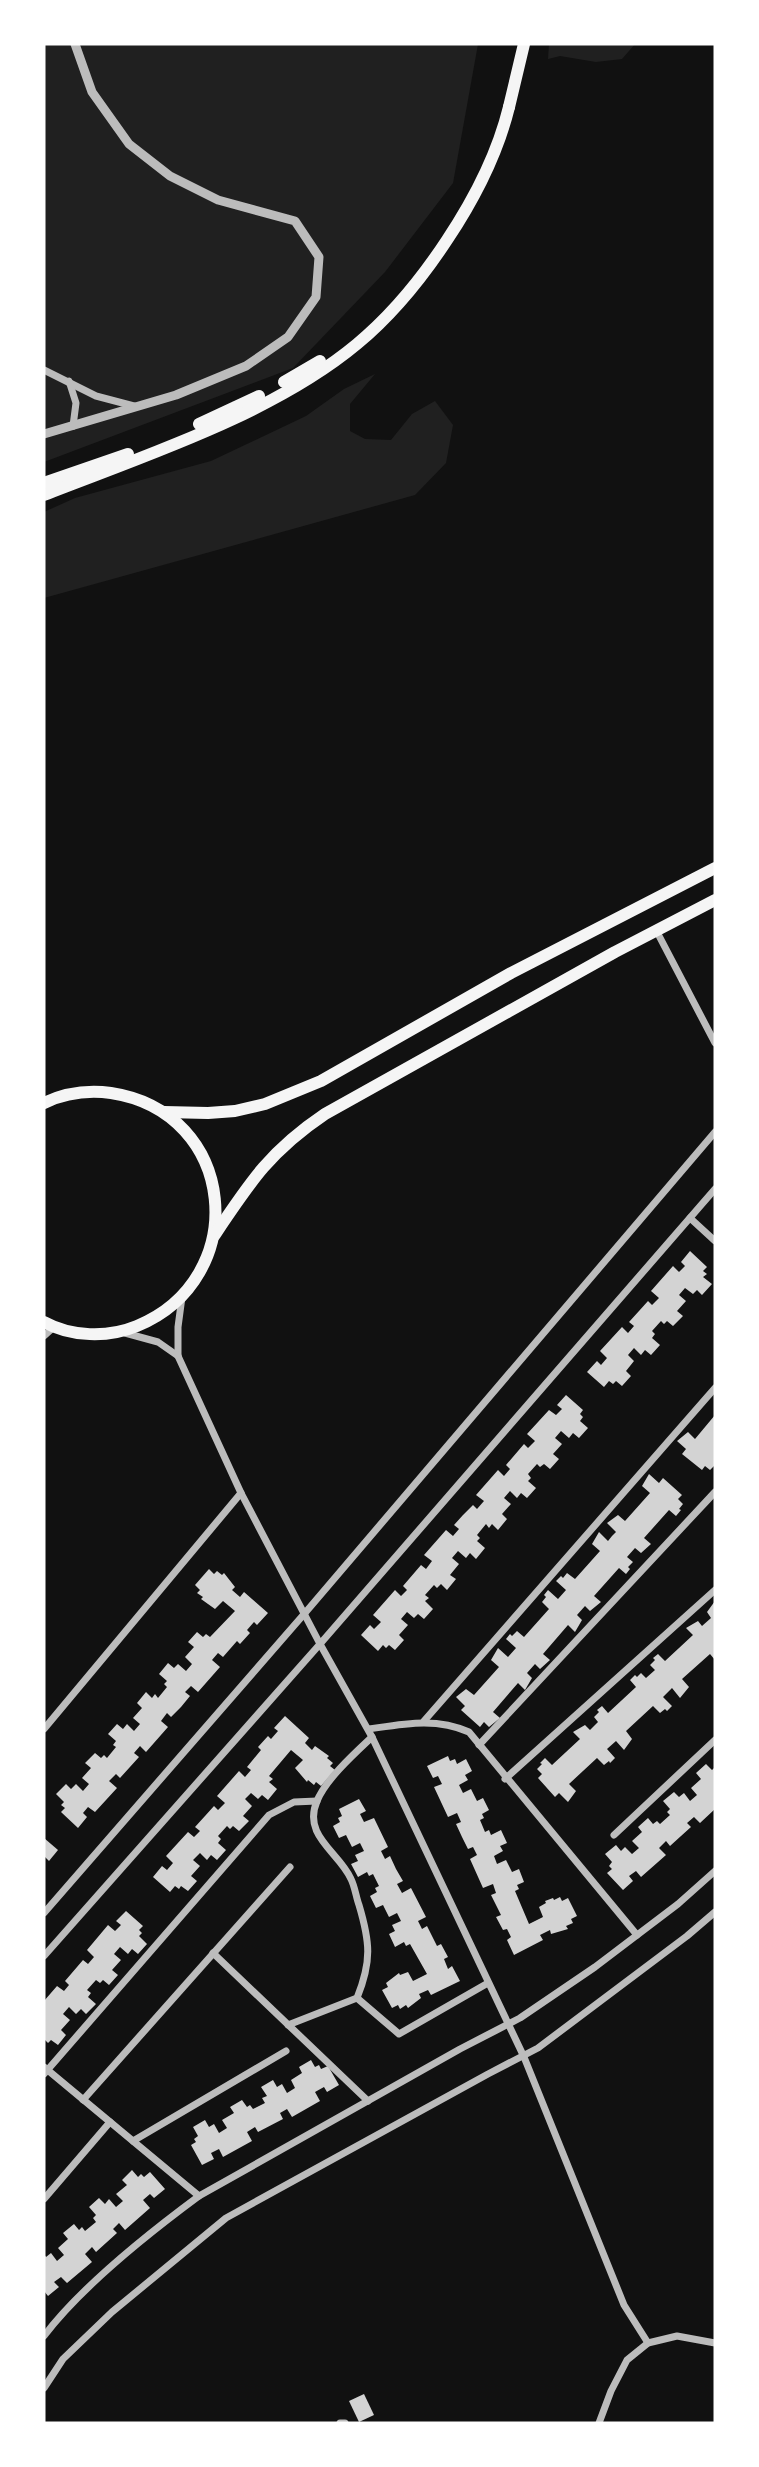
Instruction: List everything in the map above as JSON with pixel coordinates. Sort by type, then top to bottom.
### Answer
[{"type":"main road","points":[[44,495],[240,415],[312,377],[358,344],[395,308],[429,268],[457,225],[499,143],[524,44]]},
{"type":"main road","points":[[44,483],[127,454],[207,421],[309,369],[352,339],[399,292],[460,210],[509,107]]},
{"type":"main road","points":[[164,1112],[235,1111],[265,1104],[321,1081],[511,973],[715,868]]},
{"type":"main road","points":[[214,1236],[258,1172],[298,1133],[325,1114],[715,900]]},
{"type":"main road","points":[[44,1104],[58,1097],[94,1091],[130,1096],[164,1112],[190,1136],[208,1167],[216,1201],[214,1236],[203,1269],[182,1297],[155,1319],[122,1332],[88,1334],[46,1328]]},
{"type":"street","points":[[44,434],[141,407],[246,366],[288,337],[316,297],[319,257],[295,221],[218,200],[170,176],[129,144],[92,92],[75,44]]},
{"type":"street","points":[[44,370],[89,393],[141,407]]},
{"type":"street","points":[[69,381],[76,403],[73,426]]},
{"type":"street","points":[[656,930],[715,1043]]},
{"type":"street","points":[[44,1913],[305,1613],[715,1132]]},
{"type":"street","points":[[44,1956],[320,1644],[715,1189]]},
{"type":"street","points":[[691,1218],[715,1241]]},
{"type":"street","points":[[182,1297],[178,1356],[241,1493],[370,1733],[524,2057],[624,2305],[648,2343]]},
{"type":"street","points":[[122,1332],[147,1337],[178,1356]]},
{"type":"street","points":[[424,1721],[715,1388]]},
{"type":"street","points":[[479,1745],[715,1492]]},
{"type":"street","points":[[44,1729],[241,1493]]},
{"type":"street","points":[[505,1779],[715,1590]]},
{"type":"street","points":[[288,2025],[357,1998],[365,1978],[369,1938],[351,1878],[315,1831],[313,1819],[317,1801],[370,1733],[424,1721],[453,1725],[469,1732],[637,1936]]},
{"type":"street","points":[[614,1835],[715,1740]]},
{"type":"street","points":[[199,2196],[45,2070],[269,1815],[295,1802],[317,1801]]},
{"type":"street","points":[[83,2100],[290,1867]]},
{"type":"street","points":[[44,2336],[92,2285],[170,2217],[199,2196],[508,2025],[595,1968],[678,1904],[715,1871]]},
{"type":"street","points":[[44,2388],[63,2360],[112,2312],[226,2218],[488,2074],[524,2057],[645,1968],[715,1912]]},
{"type":"street","points":[[213,1953],[368,2101]]},
{"type":"street","points":[[357,1998],[399,2034],[488,1983]]},
{"type":"street","points":[[133,2141],[286,2051]]},
{"type":"street","points":[[44,2199],[110,2122]]},
{"type":"street","points":[[599,2423],[627,2360],[648,2343],[677,2336],[715,2343]]},
{"type":"shaded area","points":[[44,44],[478,44],[453,183],[385,272],[293,368],[44,462]]},
{"type":"shaded area","points":[[549,44],[635,44],[622,59],[596,62],[560,56],[548,59]]},
{"type":"shaded area","points":[[375,374],[350,404],[350,431],[365,439],[391,440],[412,414],[435,401],[453,425],[446,463],[415,495],[44,598],[44,512],[75,498],[211,461],[306,416],[344,389]]},
{"type":"building","points":[[690,1251],[707,1267],[703,1271],[707,1274],[703,1277],[712,1284],[702,1295],[697,1290],[693,1294],[685,1288],[679,1295],[686,1301],[677,1311],[683,1316],[673,1326],[667,1321],[664,1324],[661,1321],[652,1331],[655,1334],[652,1338],[660,1345],[651,1355],[645,1350],[641,1355],[634,1348],[628,1355],[634,1361],[626,1371],[631,1376],[622,1386],[616,1381],[613,1384],[609,1381],[604,1387],[587,1372],[597,1361],[601,1365],[607,1358],[600,1351],[622,1327],[628,1333],[634,1326],[629,1322],[648,1301],[652,1305],[659,1298],[651,1291],[673,1266],[679,1272],[685,1266],[681,1262]]},
{"type":"building","points":[[566,1395],[583,1410],[580,1421],[588,1428],[579,1438],[573,1433],[569,1438],[561,1431],[555,1438],[562,1444],[553,1454],[559,1459],[550,1469],[544,1464],[540,1467],[537,1464],[528,1474],[531,1478],[528,1481],[536,1488],[527,1498],[521,1493],[517,1498],[510,1491],[504,1498],[511,1504],[502,1514],[507,1519],[498,1530],[492,1524],[489,1528],[486,1524],[477,1535],[480,1538],[477,1541],[485,1548],[476,1559],[470,1553],[466,1558],[458,1551],[452,1558],[459,1564],[450,1575],[456,1579],[447,1590],[441,1584],[437,1588],[434,1585],[425,1595],[429,1598],[425,1601],[433,1609],[424,1619],[418,1614],[414,1618],[407,1612],[401,1619],[408,1625],[399,1635],[404,1640],[395,1650],[389,1645],[386,1648],[383,1645],[378,1651],[361,1635],[370,1625],[374,1629],[381,1622],[373,1615],[395,1590],[401,1596],[407,1590],[403,1586],[421,1565],[426,1569],[432,1561],[424,1555],[446,1530],[453,1536],[459,1529],[454,1525],[473,1505],[477,1509],[484,1501],[476,1495],[498,1470],[504,1476],[510,1469],[506,1465],[524,1444],[528,1448],[535,1441],[527,1434],[549,1410],[556,1415],[562,1409],[557,1405]]},
{"type":"building","points":[[715,1415],[715,1465],[710,1470],[705,1466],[702,1470],[682,1454],[686,1449],[677,1441],[688,1432],[695,1439]]},
{"type":"building","points":[[649,1474],[659,1483],[663,1478],[682,1495],[678,1499],[683,1504],[679,1509],[681,1510],[676,1516],[669,1510],[644,1538],[651,1544],[641,1553],[635,1548],[627,1557],[633,1562],[626,1574],[619,1568],[594,1596],[601,1602],[590,1611],[585,1606],[577,1615],[582,1620],[575,1632],[568,1625],[543,1654],[550,1660],[540,1669],[535,1664],[527,1673],[532,1678],[525,1690],[518,1683],[493,1712],[500,1718],[489,1727],[484,1722],[480,1727],[461,1710],[465,1706],[456,1697],[466,1689],[474,1695],[499,1667],[491,1660],[498,1648],[508,1657],[516,1648],[506,1639],[510,1634],[512,1636],[517,1631],[524,1637],[549,1609],[542,1602],[548,1590],[558,1599],[566,1590],[556,1581],[567,1573],[575,1579],[600,1551],[592,1544],[599,1532],[608,1541],[616,1532],[607,1523],[618,1515],[625,1521],[650,1493],[642,1486]]},
{"type":"building","points":[[209,1569],[214,1574],[217,1571],[222,1575],[224,1573],[235,1587],[232,1590],[240,1597],[244,1592],[268,1613],[257,1625],[254,1622],[247,1630],[250,1633],[240,1644],[237,1641],[223,1657],[218,1653],[212,1660],[220,1667],[198,1692],[191,1686],[185,1692],[190,1696],[181,1707],[171,1717],[167,1713],[161,1721],[168,1727],[146,1752],[140,1746],[134,1753],[139,1757],[120,1778],[116,1774],[109,1781],[117,1788],[95,1812],[88,1807],[83,1813],[87,1817],[78,1828],[61,1812],[65,1808],[61,1805],[64,1802],[56,1794],[66,1784],[71,1789],[76,1784],[83,1791],[89,1784],[82,1778],[91,1768],[85,1763],[95,1753],[101,1758],[104,1755],[107,1758],[116,1747],[113,1745],[116,1741],[108,1734],[117,1724],[123,1729],[127,1724],[134,1731],[140,1724],[133,1718],[142,1708],[137,1703],[146,1692],[152,1698],[155,1694],[158,1698],[167,1687],[164,1684],[167,1681],[159,1674],[168,1663],[174,1668],[178,1664],[186,1671],[192,1664],[185,1657],[194,1647],[188,1642],[197,1632],[203,1637],[206,1634],[210,1637],[235,1611],[223,1601],[215,1609],[197,1593],[200,1590],[195,1585]]},
{"type":"building","points":[[715,1601],[715,1660],[710,1654],[682,1679],[689,1687],[680,1698],[672,1688],[663,1697],[672,1706],[667,1711],[665,1709],[660,1713],[653,1706],[626,1731],[632,1739],[624,1750],[616,1741],[607,1749],[615,1758],[610,1763],[609,1761],[604,1765],[597,1758],[569,1784],[576,1791],[568,1802],[559,1793],[555,1797],[538,1778],[542,1774],[537,1769],[542,1764],[540,1763],[545,1758],[552,1765],[580,1739],[573,1732],[585,1725],[590,1730],[598,1722],[594,1717],[599,1712],[597,1710],[602,1706],[608,1713],[636,1687],[630,1680],[635,1675],[637,1677],[641,1673],[646,1678],[655,1670],[650,1665],[655,1660],[653,1658],[658,1654],[665,1661],[693,1635],[686,1628],[698,1621],[702,1626],[711,1618],[707,1612]]},
{"type":"building","points":[[285,1716],[309,1738],[305,1743],[312,1750],[315,1746],[329,1756],[327,1758],[333,1763],[330,1766],[335,1770],[321,1786],[316,1782],[314,1785],[308,1780],[307,1782],[295,1768],[303,1760],[291,1750],[269,1776],[273,1779],[269,1782],[277,1789],[268,1800],[262,1795],[258,1799],[251,1793],[245,1799],[252,1806],[243,1816],[249,1821],[239,1831],[233,1826],[230,1829],[227,1826],[218,1836],[221,1839],[218,1843],[226,1850],[217,1860],[211,1855],[207,1860],[200,1853],[193,1860],[200,1866],[191,1876],[197,1881],[188,1891],[181,1886],[179,1889],[175,1886],[170,1892],[153,1877],[162,1866],[167,1870],[173,1863],[166,1856],[188,1832],[194,1837],[200,1831],[195,1827],[214,1806],[218,1810],[225,1803],[217,1796],[239,1771],[245,1777],[251,1770],[247,1767],[261,1750],[258,1747],[268,1736],[271,1739],[278,1731],[274,1728]]},
{"type":"building","points":[[448,1756],[450,1761],[455,1759],[457,1764],[466,1759],[472,1771],[465,1775],[468,1780],[459,1785],[463,1793],[471,1789],[477,1801],[483,1798],[489,1810],[482,1814],[484,1818],[480,1820],[485,1832],[489,1830],[491,1835],[501,1830],[507,1843],[500,1846],[503,1851],[494,1856],[497,1864],[506,1860],[512,1872],[519,1869],[524,1882],[517,1885],[519,1889],[515,1891],[529,1924],[543,1917],[539,1907],[546,1903],[545,1901],[560,1897],[562,1901],[568,1898],[577,1916],[571,1919],[573,1923],[566,1926],[568,1929],[551,1934],[550,1930],[540,1935],[543,1940],[514,1955],[507,1940],[511,1937],[507,1929],[503,1930],[496,1917],[501,1915],[491,1895],[496,1893],[493,1884],[483,1888],[470,1859],[477,1855],[473,1847],[468,1849],[462,1837],[456,1824],[461,1822],[457,1813],[448,1817],[434,1787],[442,1784],[438,1776],[433,1778],[427,1766]]},
{"type":"building","points":[[706,1764],[712,1770],[715,1767],[715,1809],[700,1823],[694,1817],[687,1823],[691,1827],[670,1846],[666,1841],[659,1848],[666,1855],[641,1877],[636,1871],[629,1876],[633,1881],[623,1890],[607,1873],[612,1869],[609,1866],[612,1862],[605,1854],[616,1845],[621,1851],[625,1847],[632,1854],[639,1848],[632,1841],[642,1832],[638,1827],[648,1818],[653,1824],[657,1821],[660,1824],[670,1815],[667,1812],[670,1809],[663,1801],[674,1792],[679,1797],[684,1793],[690,1801],[697,1795],[691,1788],[701,1779],[696,1773]]},
{"type":"building","points":[[359,1799],[366,1811],[360,1814],[364,1822],[374,1818],[388,1847],[381,1851],[385,1859],[390,1856],[403,1881],[397,1884],[402,1893],[411,1888],[426,1917],[418,1921],[422,1929],[427,1926],[437,1946],[441,1944],[448,1957],[444,1959],[448,1969],[452,1966],[460,1981],[431,1995],[428,1990],[419,1994],[421,1998],[408,2008],[406,2005],[400,2009],[398,2005],[392,2008],[382,1990],[388,1987],[386,1983],[399,1973],[408,1972],[413,1981],[427,1974],[410,1944],[406,1946],[404,1942],[395,1947],[389,1934],[395,1931],[392,1925],[401,1921],[397,1913],[389,1917],[383,1905],[376,1908],[370,1896],[377,1892],[375,1888],[379,1886],[373,1874],[369,1876],[367,1872],[358,1877],[351,1864],[358,1861],[355,1855],[364,1851],[360,1843],[352,1847],[346,1835],[339,1838],[333,1826],[340,1822],[338,1818],[342,1816],[339,1809]]},
{"type":"building","points":[[44,1838],[58,1850],[49,1861],[44,1856]]},
{"type":"building","points":[[126,1911],[143,1926],[139,1930],[142,1933],[139,1936],[147,1944],[138,1954],[132,1949],[128,1954],[120,1947],[114,1954],[121,1960],[112,1970],[118,1975],[109,1985],[103,1980],[100,1983],[96,1980],[87,1990],[91,1993],[88,1997],[96,2004],[86,2014],[81,2009],[76,2014],[69,2007],[63,2014],[70,2020],[61,2030],[66,2035],[58,2045],[51,2040],[48,2043],[44,2039],[44,2001],[57,1986],[64,1991],[69,1985],[65,1981],[83,1960],[88,1964],[94,1957],[87,1950],[108,1925],[115,1931],[121,1925],[116,1921]]},
{"type":"building","points":[[311,2060],[315,2067],[319,2065],[321,2069],[328,2066],[339,2085],[327,2092],[324,2087],[315,2092],[320,2101],[292,2117],[287,2109],[280,2113],[283,2119],[258,2132],[255,2127],[247,2132],[252,2141],[223,2157],[219,2149],[211,2153],[214,2159],[202,2165],[191,2145],[196,2142],[194,2139],[198,2136],[193,2127],[205,2120],[209,2127],[214,2124],[219,2133],[227,2128],[222,2120],[234,2113],[230,2107],[242,2100],[247,2107],[250,2105],[253,2109],[265,2103],[262,2098],[267,2096],[261,2087],[273,2080],[277,2087],[282,2084],[287,2093],[295,2088],[291,2080],[302,2073],[299,2067]]},
{"type":"building","points":[[132,2170],[138,2177],[141,2174],[144,2177],[150,2172],[165,2189],[154,2198],[150,2194],[143,2200],[150,2208],[125,2230],[119,2223],[113,2229],[117,2233],[96,2252],[92,2247],[85,2254],[92,2262],[67,2283],[61,2277],[54,2282],[59,2287],[48,2296],[44,2291],[44,2254],[46,2257],[51,2253],[57,2261],[64,2255],[58,2248],[68,2239],[63,2233],[74,2224],[79,2230],[82,2227],[85,2231],[96,2222],[93,2218],[96,2215],[89,2207],[99,2198],[105,2204],[109,2199],[116,2207],[123,2201],[116,2194],[127,2185],[122,2180]]},
{"type":"building","points":[[364,2394],[374,2415],[359,2422],[349,2401]]}]
